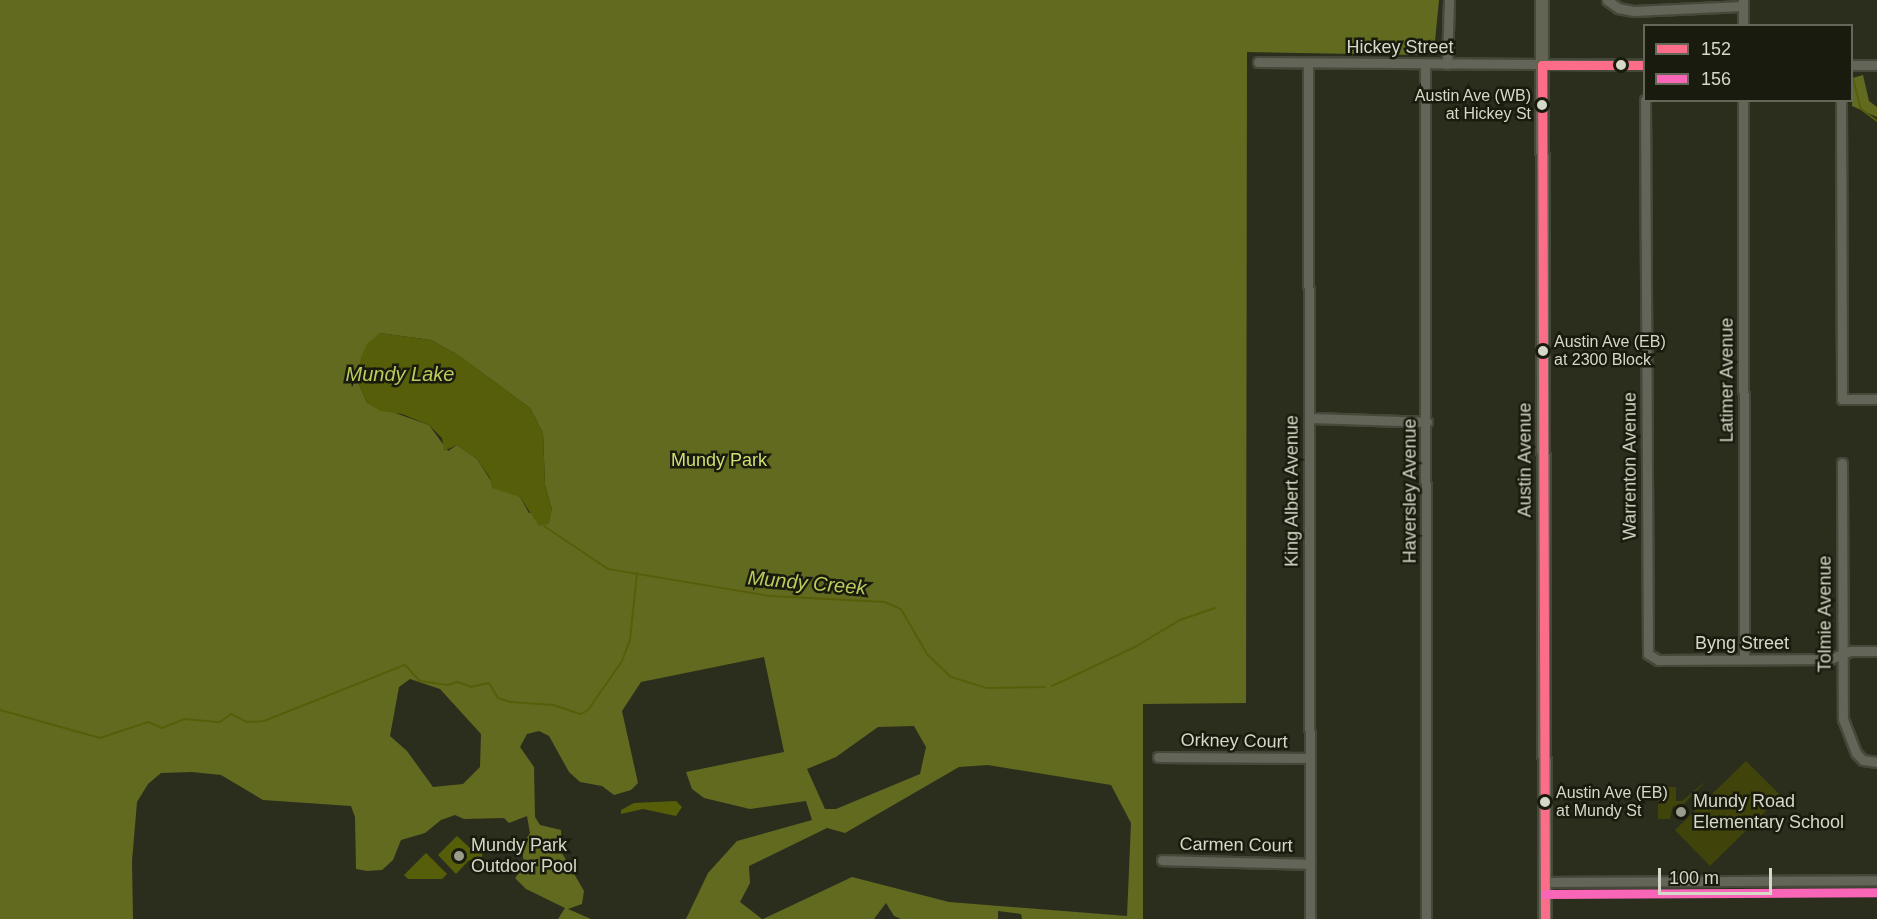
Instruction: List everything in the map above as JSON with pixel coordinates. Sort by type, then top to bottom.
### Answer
[{"type":"main road","name":"Austin Avenue","points":[[1542,0],[1545,919]]},
{"type":"street","points":[[1447,64],[1449,0]]},
{"type":"street","points":[[1607,0],[1618,8],[1634,11],[1743,3],[1743,24]]},
{"type":"street","name":"Hickey Street","points":[[1258,62],[1643,65]]},
{"type":"street","name":"King Albert Avenue","points":[[1308,63],[1310,919]]},
{"type":"street","name":"Haversley Avenue","points":[[1425,64],[1426,919]]},
{"type":"street","points":[[1853,65],[1877,65]]},
{"type":"street","name":"Warrenton Avenue","points":[[1645,102],[1647,651]]},
{"type":"street","name":"Latimer Avenue","points":[[1743,102],[1744,659]]},
{"type":"street","points":[[1841,102],[1842,399],[1877,399]]},
{"type":"street","points":[[1309,418],[1427,422]]},
{"type":"street","name":"Tolmie Avenue","points":[[1842,463],[1843,719],[1854,749],[1863,760],[1877,762]]},
{"type":"street","name":"Byng Street","points":[[1647,651],[1658,660],[1830,658],[1877,651]]},
{"type":"street","name":"Orkney Court","points":[[1158,757],[1309,758]]},
{"type":"street","name":"Carmen Court","points":[[1162,860],[1310,864]]},
{"type":"street","points":[[1545,882],[1877,880]]},
{"type":"shaded area","points":[[1746,761],[1781,796],[1710,866],[1675,830]]},
{"type":"shaded area","points":[[1707,780],[1679,809],[1673,806],[1670,819],[1658,819],[1658,787],[1676,787],[1676,801],[1682,801]]},
{"type":"green space","name":"Mundy Park","points":[[0,0],[1439,0],[1435,41],[1416,55],[1247,52],[1246,703],[1143,704],[1143,919],[1022,919],[1021,914],[998,911],[998,919],[901,919],[894,916],[886,903],[874,919],[763,919],[852,877],[949,902],[1127,916],[1131,823],[1111,785],[988,765],[959,767],[845,833],[827,828],[749,866],[750,883],[740,902],[762,919],[686,919],[708,873],[737,841],[812,820],[806,801],[750,809],[704,798],[692,789],[686,772],[784,752],[764,657],[641,682],[622,711],[638,783],[631,790],[614,795],[602,786],[580,782],[569,772],[549,736],[539,731],[527,734],[520,747],[534,767],[535,817],[540,825],[561,830],[562,853],[584,891],[582,904],[568,909],[591,919],[558,919],[565,908],[526,889],[515,878],[524,867],[522,846],[530,833],[527,816],[509,823],[504,818],[464,819],[455,815],[441,820],[425,833],[401,840],[393,860],[382,870],[367,871],[356,869],[355,817],[351,806],[263,800],[221,775],[192,772],[161,773],[148,784],[137,802],[132,861],[133,919],[0,919]],"holes":[[[380,333],[431,340],[458,355],[530,408],[543,433],[545,485],[552,510],[529,513],[520,497],[491,481],[477,459],[457,445],[448,451],[429,425],[367,403],[357,380],[360,364]],[[410,679],[440,689],[481,734],[480,767],[463,784],[433,787],[407,751],[390,736],[399,687]],[[914,726],[926,747],[920,774],[836,809],[825,809],[807,769],[836,757],[878,727]]]},
{"type":"green space","points":[[1863,75],[1869,101],[1877,107],[1877,117],[1852,106],[1853,78]]},
{"type":"water","name":"Mundy Lake","points":[[380,333],[431,340],[458,355],[530,408],[543,433],[545,485],[552,510],[549,524],[539,526],[520,497],[492,488],[490,478],[477,459],[457,445],[444,451],[442,438],[429,425],[402,414],[381,411],[367,403],[357,380],[361,357],[367,344]]},
{"type":"water","points":[[676,801],[682,807],[676,816],[643,809],[621,814],[621,810],[634,803]]},
{"type":"water","points":[[457,836],[471,849],[483,851],[481,862],[469,860],[456,874],[438,855]]},
{"type":"water","points":[[426,853],[447,874],[442,879],[408,879],[404,875]]},
{"type":"waterway","points":[[1853,78],[1861,109],[1877,121]]},
{"type":"waterway","name":"Mundy Creek","points":[[544,526],[608,569],[770,596],[885,602],[901,609],[927,654],[951,677],[987,688],[1045,687]]},
{"type":"waterway","points":[[0,710],[100,738],[148,722],[162,728],[184,719],[220,722],[231,714],[247,722],[264,721],[405,665],[420,681],[448,685],[458,682],[471,687],[489,683],[498,698],[510,702],[553,705],[581,714],[588,710],[622,661],[630,640],[637,573]]},
{"type":"waterway","name":"Mundy Creek","points":[[1052,686],[1135,647],[1180,620],[1215,608]]},
{"type":"transit line","name":"152","points":[[1542,65],[1545,919]]},
{"type":"transit line","name":"152","points":[[1542,65],[1643,65]]},
{"type":"transit line","name":"156","points":[[1545,894],[1877,892]]},
{"type":"place","name":"Austin Ave (WB) at Hickey St","points":[[1542,105]]},
{"type":"place","name":"Austin Ave (EB) at 2300 Block","points":[[1543,351]]},
{"type":"place","name":"Austin Ave (EB) at Mundy St","points":[[1545,802]]},
{"type":"place","name":"Mundy Road Elementary School","points":[[1681,812]]},
{"type":"place","name":"Mundy Park Outdoor Pool","points":[[459,856]]}]
